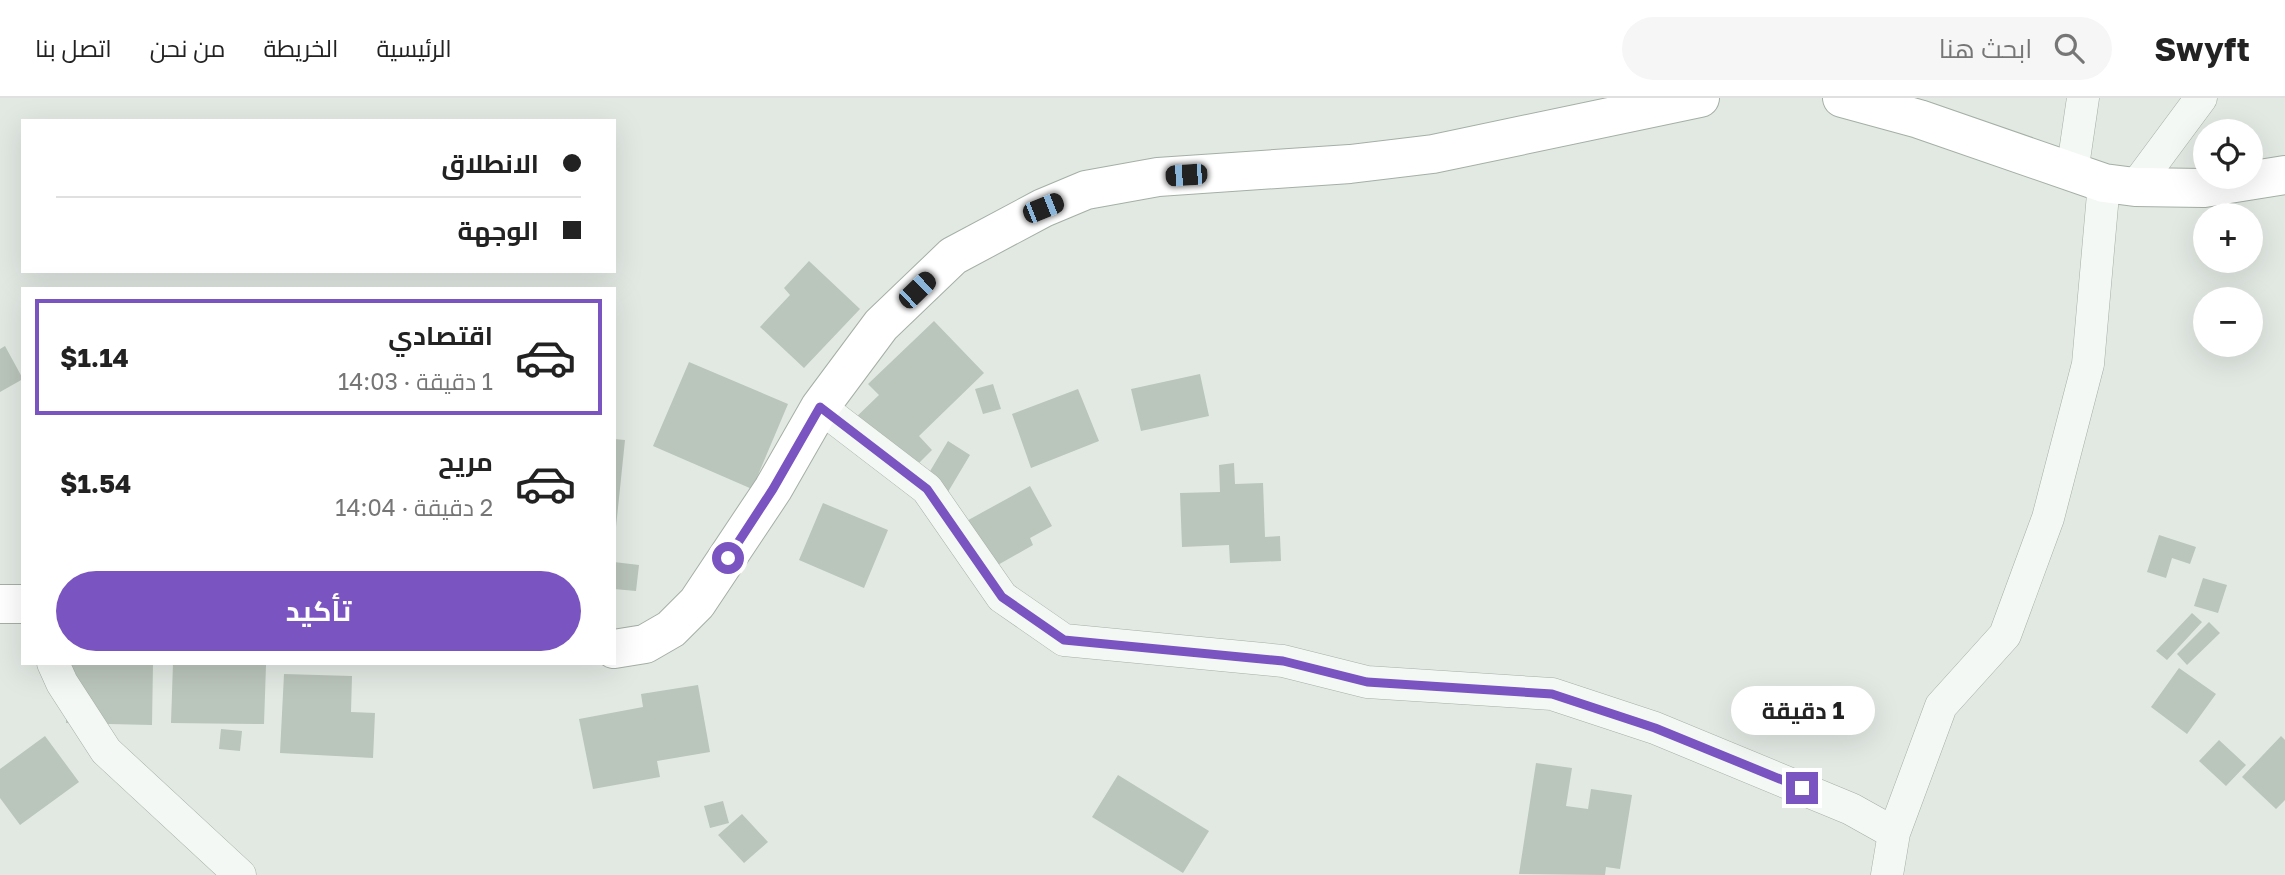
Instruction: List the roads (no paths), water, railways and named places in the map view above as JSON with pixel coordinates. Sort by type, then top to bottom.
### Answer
[{"type":"main road","points":[[616,649],[645,644],[671,629],[697,603],[773,489],[820,407],[881,325],[953,256],[1043,208],[1086,190],[1158,177],[1350,164],[1433,154],[1700,98]]},
{"type":"main road","points":[[1842,98],[1919,119],[2104,181],[2204,188],[2285,175]]},
{"type":"main road","points":[[0,604],[21,604]]},
{"type":"street","points":[[1887,875],[1894,833],[1941,706],[2005,635],[2048,518],[2088,364],[2104,181],[2082,98]]},
{"type":"street","points":[[2104,181],[2201,98]]},
{"type":"street","points":[[820,407],[927,489],[1002,597],[1064,640],[1283,661],[1367,682],[1552,694],[1668,733],[1851,809],[1894,833]]},
{"type":"street","points":[[54,665],[62,683],[106,751],[240,875]]}]
